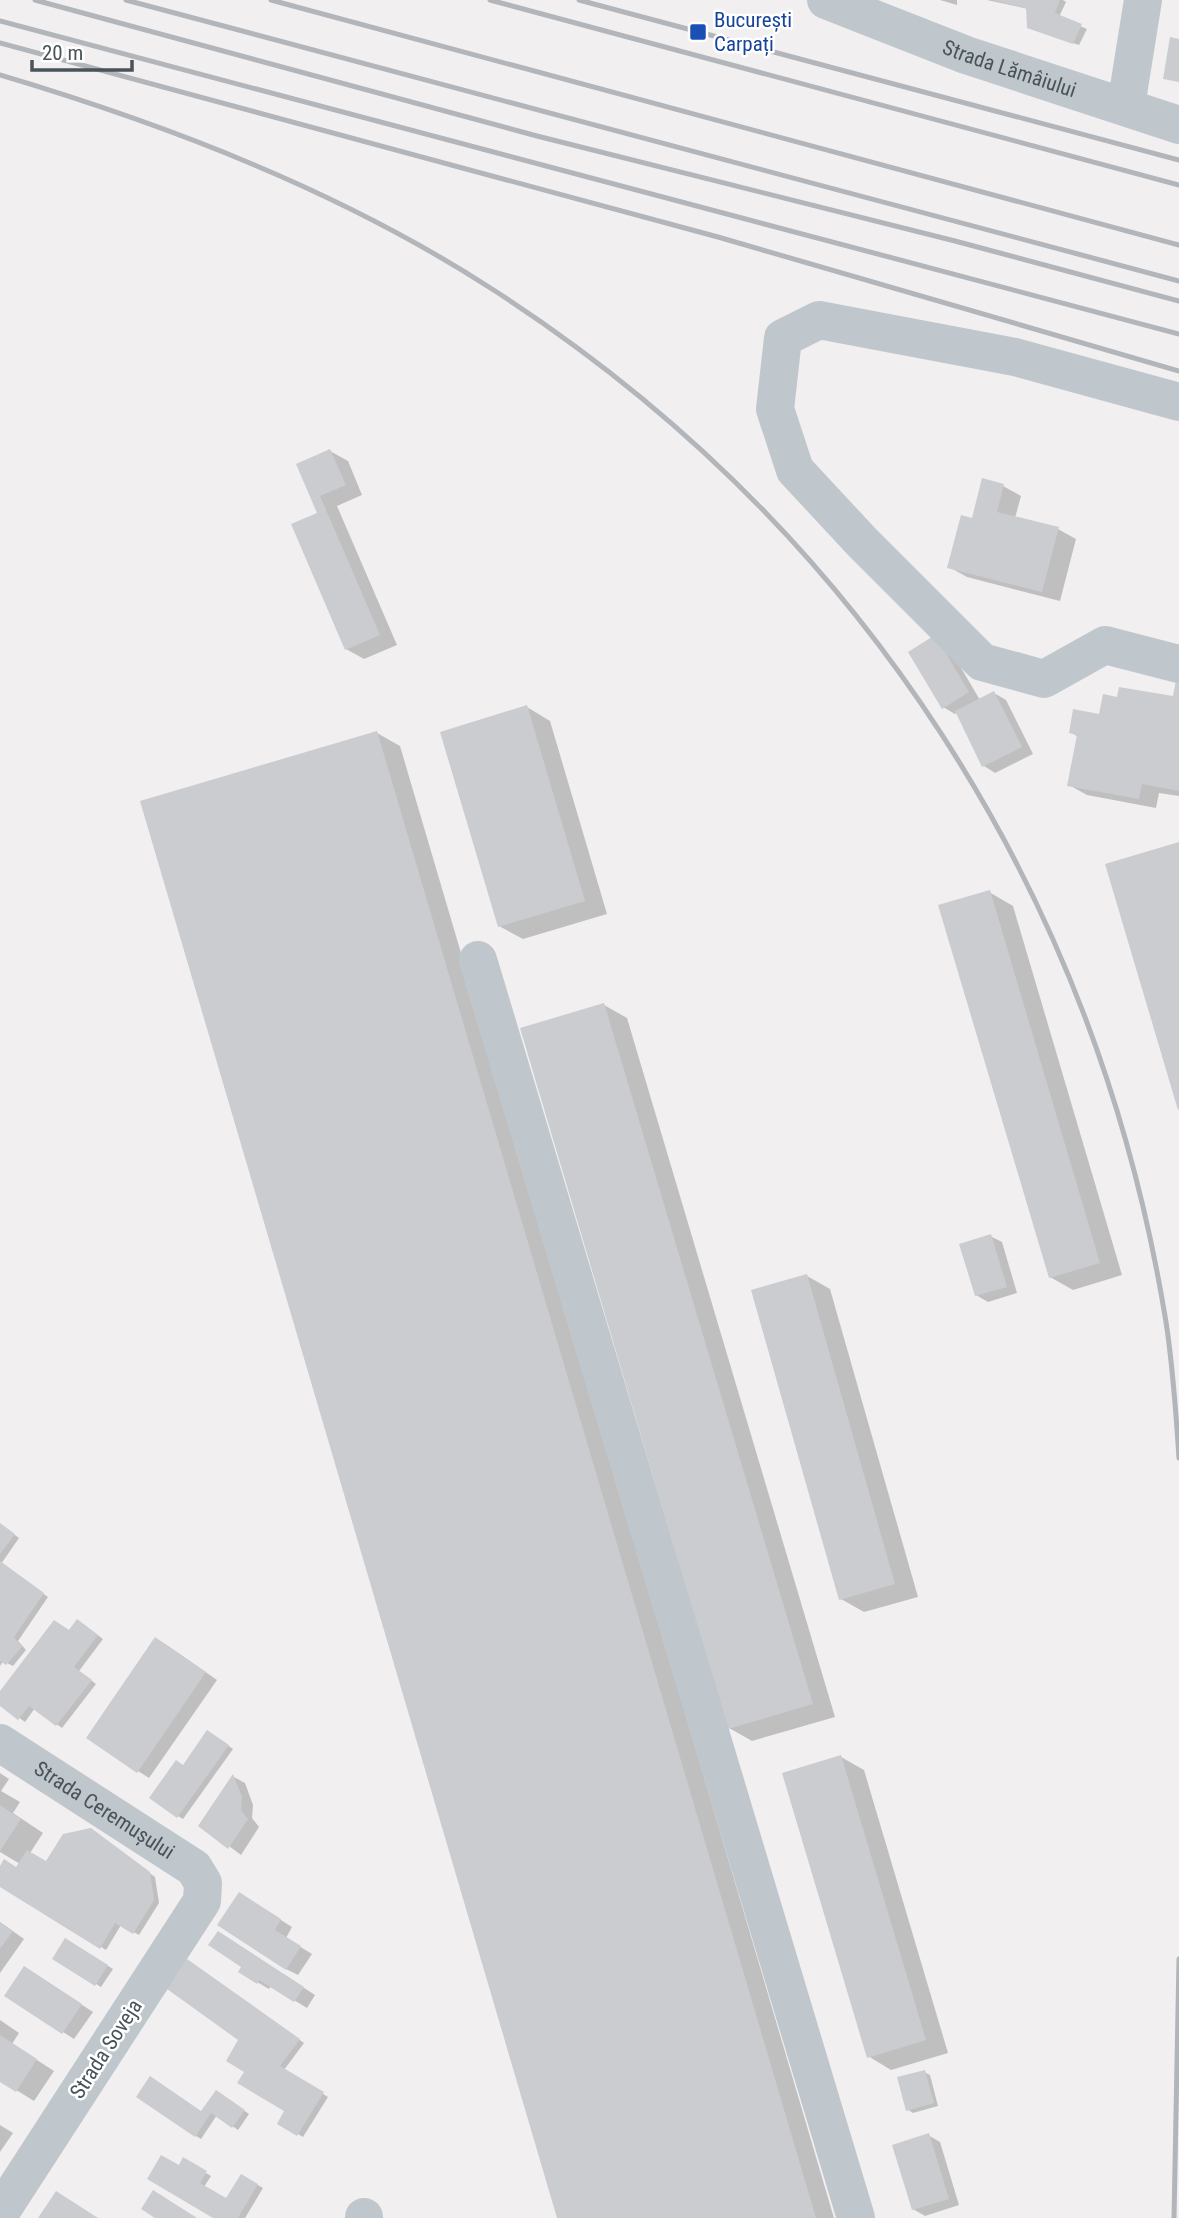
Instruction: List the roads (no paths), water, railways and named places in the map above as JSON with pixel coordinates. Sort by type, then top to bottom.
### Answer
[{"type":"street","points":[[1126,106],[1143,0]]},
{"type":"street","name":"Strada Lămâiului","points":[[838,2],[967,55],[1179,125]]},
{"type":"street","points":[[1179,402],[1016,357],[819,320],[783,338],[775,409],[795,470],[862,542],[982,662],[1044,679],[1105,645],[1179,664]]},
{"type":"street","points":[[478,960],[856,2218]]},
{"type":"street","name":"Strada Ceremușului","points":[[0,1743],[194,1868],[203,1883]]},
{"type":"street","name":"Strada Soveja","points":[[0,2213],[202,1901],[203,1883]]},
{"type":"railway","points":[[35,0],[537,136],[955,241],[1179,301]]},
{"type":"railway","points":[[126,0],[1179,281]]},
{"type":"railway","points":[[271,0],[1179,245]]},
{"type":"railway","points":[[490,0],[1179,185]]},
{"type":"railway","points":[[579,0],[1179,160]]},
{"type":"railway","points":[[0,21],[1179,334]]},
{"type":"railway","points":[[0,43],[718,237],[1179,371]]},
{"type":"railway","points":[[0,75],[128,116],[254,165],[376,222],[492,289],[623,383],[742,489],[848,606],[940,732],[1019,868],[1083,1012],[1132,1164],[1166,1322],[1179,1458]]},
{"type":"railway","points":[[1174,2218],[1179,1959]]},
{"type":"place","name":"București Carpați","points":[[698,32]]}]
